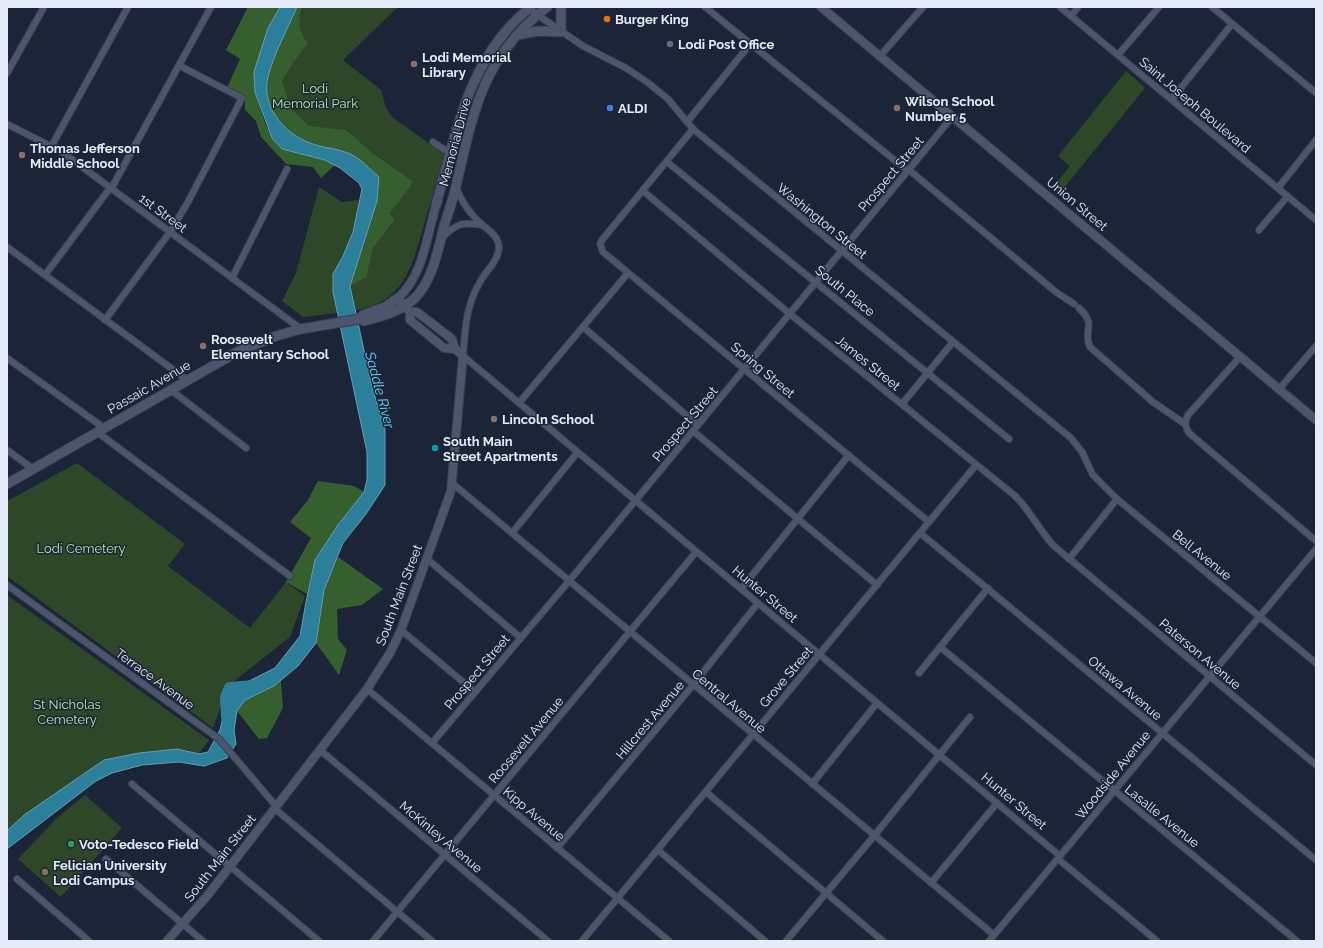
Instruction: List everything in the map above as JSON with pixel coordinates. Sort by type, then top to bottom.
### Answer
[{"type":"main road","name":"Memorial Drive","points":[[362,320],[407,309],[423,288],[442,238],[456,187],[463,154],[483,88],[497,59],[515,36],[547,7]]},
{"type":"main road","points":[[515,36],[539,31],[561,32],[561,7]]},
{"type":"main road","name":"Memorial Drive","points":[[436,205],[465,102],[480,67],[499,39],[528,8]]},
{"type":"main road","points":[[362,320],[363,315],[385,307],[398,298]]},
{"type":"main road","name":"Passaic Avenue","points":[[7,484],[237,352],[263,341],[301,329],[338,322],[362,320]]},
{"type":"street","points":[[7,73],[44,7]]},
{"type":"street","points":[[51,147],[128,7]]},
{"type":"street","points":[[45,275],[110,188],[180,66],[211,7]]},
{"type":"street","points":[[705,7],[1056,292],[1076,306],[1086,315],[1090,323],[1086,339],[1090,347],[1153,402],[1185,424],[1189,433],[1316,541]]},
{"type":"street","name":"Union Street","points":[[821,7],[1316,420]]},
{"type":"street","points":[[880,56],[923,7]]},
{"type":"street","name":"Saint Joseph Boulevard","points":[[1060,7],[1316,220]]},
{"type":"street","points":[[1071,16],[1078,7]]},
{"type":"street","points":[[1118,55],[1159,7]]},
{"type":"street","points":[[1212,7],[1316,93]]},
{"type":"street","name":"Washington Street","points":[[528,8],[582,46],[626,68],[647,82],[668,99],[693,129],[1071,438],[1084,456]]},
{"type":"street","points":[[1172,99],[1232,24]]},
{"type":"street","points":[[687,122],[750,43]]},
{"type":"street","points":[[105,320],[170,232],[188,202],[242,98],[180,66]]},
{"type":"street","name":"Prospect Street","points":[[432,743],[569,581],[953,116]]},
{"type":"street","name":"1st Street","points":[[7,124],[62,152],[301,329]]},
{"type":"street","points":[[643,192],[693,129]]},
{"type":"street","points":[[1278,188],[1316,140]]},
{"type":"street","points":[[433,142],[451,154]]},
{"type":"street","name":"South Place","points":[[668,162],[1008,439]]},
{"type":"street","points":[[232,278],[287,168]]},
{"type":"street","name":"South Main Street","points":[[168,941],[229,866],[367,689],[384,662],[400,630],[427,559],[452,483],[465,325],[473,296],[485,273],[499,252],[496,238],[490,230],[483,226],[462,202],[456,187]]},
{"type":"street","name":"Spring Street","points":[[643,192],[602,240],[601,248],[628,273],[929,522]]},
{"type":"street","name":"James Street","points":[[643,192],[1022,503],[1046,537],[1069,559]]},
{"type":"street","points":[[1259,230],[1287,197]]},
{"type":"street","points":[[398,298],[408,288],[417,273],[436,205]]},
{"type":"street","points":[[442,238],[453,227],[460,224],[483,226]]},
{"type":"street","points":[[7,247],[187,380]]},
{"type":"street","points":[[519,403],[628,273]]},
{"type":"street","name":"Hunter Street","points":[[398,298],[407,309],[410,320],[444,348],[455,349]]},
{"type":"street","name":"Hunter Street","points":[[407,309],[418,312],[452,339],[455,349],[463,356],[577,453],[997,803],[1156,941]]},
{"type":"street","points":[[583,328],[698,425]]},
{"type":"street","points":[[902,404],[953,342]]},
{"type":"street","points":[[1279,389],[1316,346]]},
{"type":"street","points":[[1185,424],[1188,415],[1240,356]]},
{"type":"street","points":[[7,358],[290,576]]},
{"type":"street","points":[[170,390],[246,448]]},
{"type":"street","points":[[693,430],[877,585]]},
{"type":"street","points":[[7,450],[34,469]]},
{"type":"street","points":[[512,533],[577,453]]},
{"type":"street","points":[[741,589],[849,455]]},
{"type":"street","name":"Bell Avenue","points":[[1084,456],[1093,475],[1117,499],[1316,663]]},
{"type":"street","name":"Grove Street","points":[[582,941],[976,465]]},
{"type":"street","name":"Central Avenue","points":[[452,483],[931,883],[992,939]]},
{"type":"street","points":[[1069,559],[1117,499]]},
{"type":"street","name":"Ottawa Avenue","points":[[920,533],[1316,860]]},
{"type":"street","name":"Woodside Avenue","points":[[992,939],[1316,549]]},
{"type":"street","name":"Roosevelt Avenue","points":[[373,941],[696,552]]},
{"type":"street","points":[[427,559],[521,638]]},
{"type":"street","name":"Paterson Avenue","points":[[1069,559],[1316,765]]},
{"type":"street","name":"Terrace Avenue","points":[[7,586],[211,733],[231,752],[275,807],[432,941]]},
{"type":"street","points":[[919,673],[988,588]]},
{"type":"street","name":"Hillcrest Avenue","points":[[557,848],[693,685],[758,603]]},
{"type":"street","points":[[400,630],[475,692]]},
{"type":"street","name":"Lasalle Avenue","points":[[940,647],[1297,941]]},
{"type":"street","name":"Kipp Avenue","points":[[367,689],[669,941]]},
{"type":"street","points":[[812,784],[877,703]]},
{"type":"street","points":[[786,941],[874,836],[970,717]]},
{"type":"street","name":"McKinley Avenue","points":[[320,750],[548,941]]},
{"type":"street","points":[[132,784],[318,941]]},
{"type":"street","points":[[706,792],[883,941]]},
{"type":"street","points":[[931,883],[997,803]]},
{"type":"street","points":[[658,850],[765,941]]},
{"type":"street","points":[[106,859],[203,941]]},
{"type":"street","points":[[17,879],[89,941]]},
{"type":"green space","points":[[248,7],[280,7],[268,28],[255,92],[265,123],[272,138],[282,149],[325,160],[335,165],[321,178],[313,167],[286,164],[261,137],[256,121],[245,110],[245,97],[227,88],[240,59],[226,50]]},
{"type":"green space","name":"Lodi Memorial Park","points":[[297,7],[398,7],[343,60],[381,90],[386,108],[392,117],[444,154],[416,252],[405,278],[397,289],[386,299],[373,306],[356,310],[350,286],[379,177],[309,143],[268,78]]},
{"type":"green space","points":[[297,7],[302,7],[299,21],[301,31],[308,43],[292,64],[282,81],[291,109],[309,126],[346,130],[372,153],[412,181],[410,187],[389,214],[395,219],[373,248],[366,277],[350,286],[377,201],[348,153],[314,145],[291,132],[276,118],[268,99],[267,89],[270,70],[276,52]]},
{"type":"green space","points":[[1126,71],[1145,88],[1059,194],[1052,188],[1070,166],[1058,156]]},
{"type":"green space","points":[[319,187],[342,202],[359,200],[353,232],[343,256],[333,274],[333,292],[338,313],[303,317],[282,301],[296,273]]},
{"type":"green space","name":"Lodi Cemetery","points":[[77,463],[185,544],[168,566],[250,628],[286,582],[305,596],[290,637],[228,686],[213,728],[7,576],[7,501]]},
{"type":"green space","points":[[318,481],[354,486],[364,492],[338,525],[315,560],[307,594],[286,582],[311,538],[290,522],[308,500]]},
{"type":"green space","points":[[338,557],[383,589],[362,605],[337,609],[338,639],[347,650],[339,675],[316,643],[324,590]]},
{"type":"green space","name":"St Nicholas Cemetery","points":[[7,595],[209,740],[199,754],[177,749],[139,753],[104,760],[24,815],[7,831]]},
{"type":"green space","points":[[281,681],[283,708],[267,738],[259,739],[237,711],[245,700]]},
{"type":"green space","name":"Voto-Tedesco Field","points":[[85,795],[122,828],[61,897],[18,859],[58,817]]},
{"type":"water","name":"Saddle River","points":[[280,7],[297,7],[277,50],[268,77],[268,99],[271,108],[283,126],[300,139],[315,145],[343,151],[352,155],[365,164],[379,177],[377,201],[350,286],[372,387],[385,429],[385,485],[366,514],[343,543],[324,590],[316,643],[298,666],[274,686],[245,700],[237,711],[234,730],[236,744],[227,758],[204,766],[179,762],[142,765],[112,773],[96,781],[7,849],[7,831],[24,815],[104,760],[139,753],[177,749],[199,754],[208,752],[220,730],[227,698],[235,688],[275,668],[300,636],[315,560],[338,525],[364,492],[367,480],[367,452],[333,292],[333,274],[343,256],[353,232],[362,189],[359,183],[340,168],[325,160],[282,149],[272,138],[255,92],[254,72],[268,28]]},
{"type":"waterway","name":"Saddle River","points":[[227,717],[226,697],[230,688],[254,686]]},
{"type":"place","name":"Burger King","points":[[607,19]]},
{"type":"place","name":"Lodi Post Office","points":[[670,44]]},
{"type":"place","name":"Lodi Memorial Library","points":[[414,64]]},
{"type":"place","name":"ALDI","points":[[610,108]]},
{"type":"place","name":"Wilson School Number 5","points":[[897,108]]},
{"type":"place","name":"Thomas Jefferson Middle School","points":[[22,155]]},
{"type":"place","name":"Roosevelt Elementary School","points":[[203,346]]},
{"type":"place","name":"Lincoln School","points":[[494,419]]},
{"type":"place","name":"South Main Street Apartments","points":[[435,448]]},
{"type":"place","name":"Voto-Tedesco Field","points":[[71,844]]},
{"type":"place","name":"Felician University Lodi Campus","points":[[45,872]]}]
